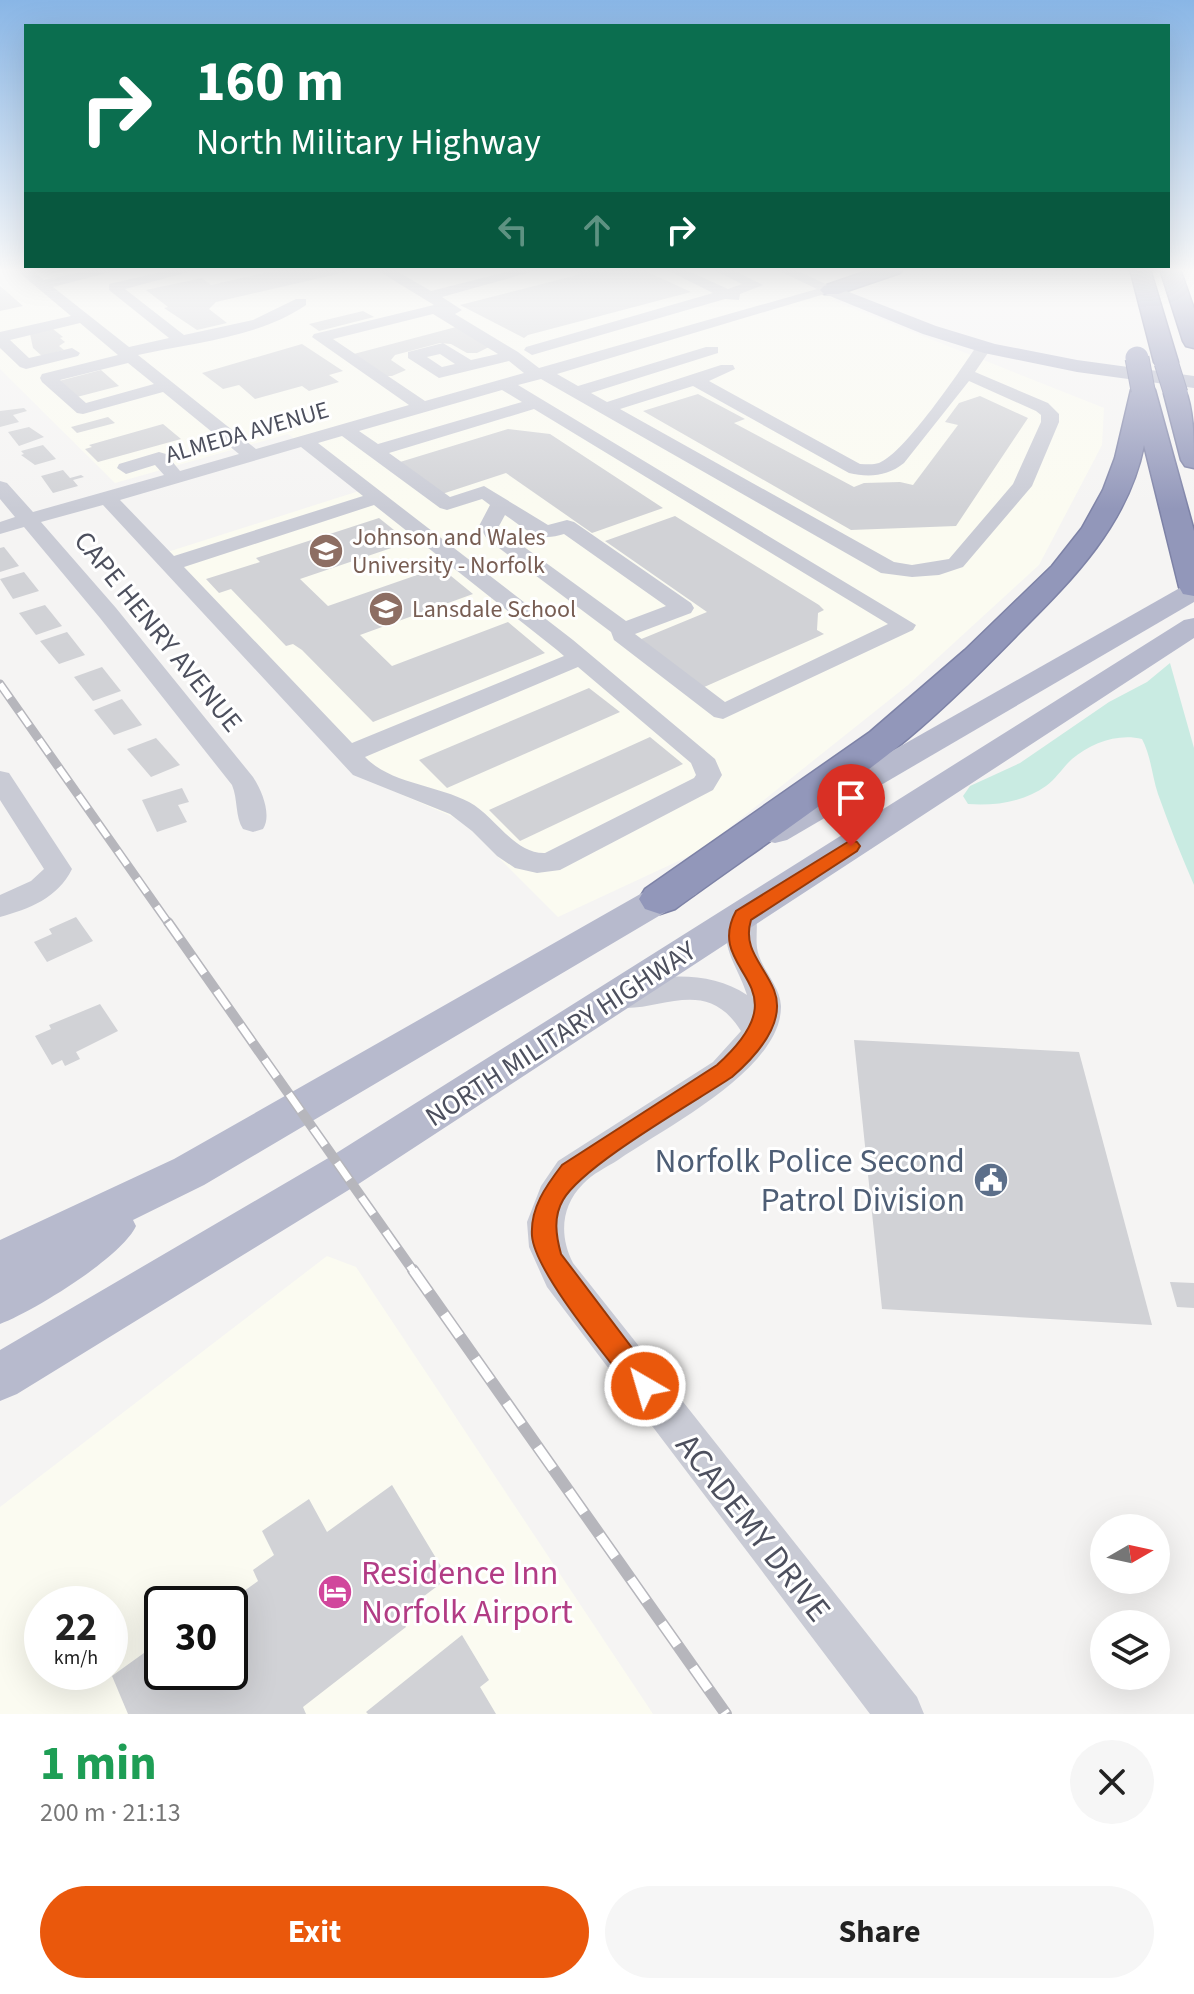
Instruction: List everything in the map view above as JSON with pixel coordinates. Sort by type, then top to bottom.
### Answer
[{"type":"highway","points":[[1162,349],[1166,362],[1188,389],[1194,460]]},
{"type":"highway","points":[[1136,351],[1143,390],[1194,589]]},
{"type":"highway","points":[[660,899],[883,740],[977,657],[1063,572],[1095,531],[1117,490],[1128,458],[1143,390]]},
{"type":"main road","points":[[989,349],[1051,372],[1188,389]]},
{"type":"main road","name":"NORTH MILITARY HIGHWAY","points":[[0,1262],[189,1172],[1194,589]]},
{"type":"main road","name":"NORTH MILITARY HIGHWAY","points":[[0,1377],[332,1179],[1194,626]]},
{"type":"main road","points":[[0,1302],[71,1258],[189,1172]]},
{"type":"street","points":[[11,349],[26,364],[119,349]]},
{"type":"street","points":[[337,349],[424,408]]},
{"type":"street","points":[[439,349],[414,355],[439,373]]},
{"type":"street","points":[[444,349],[468,366]]},
{"type":"street","points":[[502,349],[540,374],[889,568],[912,571],[939,569],[956,563],[1022,486],[1050,422],[1050,414],[1042,407],[967,374]]},
{"type":"street","name":"ALMEDA AVENUE","points":[[0,528],[628,349]]},
{"type":"street","points":[[606,408],[727,369],[696,349]]},
{"type":"street","points":[[695,380],[856,469],[867,470],[891,465],[967,374],[983,349]]},
{"type":"street","points":[[111,350],[48,378],[83,409],[166,386]]},
{"type":"street","points":[[111,350],[166,386],[254,457]]},
{"type":"street","points":[[532,350],[568,366]]},
{"type":"street","points":[[393,388],[512,355]]},
{"type":"street","points":[[576,392],[711,357]]},
{"type":"street","points":[[505,384],[905,625],[723,712],[622,635],[623,630]]},
{"type":"street","points":[[375,451],[536,403]]},
{"type":"street","points":[[346,430],[447,504],[484,492],[546,533],[567,526],[683,608],[623,630]]},
{"type":"street","points":[[108,499],[349,754],[375,777],[456,806],[524,862],[550,863],[696,791],[709,775],[702,759],[580,658],[306,442]]},
{"type":"street","points":[[126,468],[159,458],[177,479]]},
{"type":"street","name":"CAPE HENRY AVENUE","points":[[0,487],[153,667],[244,783],[250,797],[253,823]]},
{"type":"street","points":[[171,564],[377,498]]},
{"type":"street","points":[[501,503],[489,526],[504,544],[623,630]]},
{"type":"street","points":[[349,754],[580,658]]},
{"type":"street","points":[[0,779],[58,869],[56,878],[47,886],[0,907]]},
{"type":"street","points":[[743,916],[739,929],[740,943],[746,961],[764,991],[767,1009],[759,1032]]},
{"type":"street","points":[[616,997],[649,992],[707,990],[721,994],[742,1007],[759,1032]]},
{"type":"street","name":"ACADEMY DRIVE","points":[[759,1032],[745,1053],[725,1071],[571,1172],[550,1204],[544,1236],[550,1259],[560,1275],[900,1714]]},
{"type":"shaded area","points":[[0,349],[955,349],[1104,408],[1102,445],[1039,565],[908,685],[700,851],[558,917],[462,821],[357,775],[155,556],[359,491],[288,434],[115,483],[0,369]]},
{"type":"shaded area","points":[[327,1256],[356,1267],[653,1714],[0,1714],[0,1507]]},
{"type":"green space","points":[[1170,663],[1194,748],[1194,885],[1158,794],[1142,739],[1114,738],[1088,748],[1072,759],[1050,783],[1028,796],[998,803],[968,804],[963,796],[970,786],[1020,763],[1109,702],[1147,682]]},
{"type":"building","points":[[34,349],[64,350],[42,356]]},
{"type":"building","points":[[285,349],[310,349],[343,371],[329,375],[339,382],[309,391],[302,386],[255,399],[239,385],[223,389],[202,373]]},
{"type":"building","points":[[373,349],[418,349],[395,355],[391,360],[406,370],[392,376],[385,376],[350,355]]},
{"type":"building","points":[[460,349],[485,349],[477,353]]},
{"type":"building","points":[[101,370],[119,386],[77,397],[59,381]]},
{"type":"building","points":[[698,394],[745,419],[734,423],[854,487],[864,483],[900,482],[913,485],[958,425],[945,422],[959,403],[980,396],[1028,418],[956,526],[851,530],[643,411]]},
{"type":"building","points":[[24,408],[27,411],[13,415],[19,422],[0,427],[0,411]]},
{"type":"building","points":[[108,417],[115,423],[77,433],[71,427]]},
{"type":"building","points":[[163,424],[181,439],[98,462],[85,449],[92,447],[89,445]]},
{"type":"building","points":[[29,427],[44,437],[19,446],[8,432]]},
{"type":"building","points":[[508,429],[550,434],[663,508],[592,533],[506,473],[442,494],[400,462]]},
{"type":"building","points":[[43,445],[56,459],[35,465],[21,455],[24,454],[21,451]]},
{"type":"building","points":[[63,470],[70,478],[84,477],[73,480],[78,486],[53,493],[41,476]]},
{"type":"building","points":[[675,516],[819,605],[824,610],[818,613],[817,630],[824,634],[702,688],[639,640],[707,612],[605,541]]},
{"type":"building","points":[[379,518],[409,542],[300,579],[328,606],[440,567],[473,594],[360,635],[392,666],[508,622],[545,653],[373,722],[302,650],[293,644],[286,646],[231,589],[219,593],[206,579],[260,562],[256,558]]},
{"type":"building","points":[[4,547],[19,566],[0,572],[0,548]]},
{"type":"building","points":[[24,572],[39,591],[13,599],[0,579]]},
{"type":"building","points":[[45,605],[62,626],[36,635],[19,613]]},
{"type":"building","points":[[67,632],[85,655],[59,664],[40,641]]},
{"type":"building","points":[[102,667],[121,691],[93,701],[74,677]]},
{"type":"building","points":[[589,688],[620,712],[447,788],[419,760]]},
{"type":"building","points":[[122,699],[142,725],[114,735],[94,710]]},
{"type":"building","points":[[650,737],[683,764],[520,841],[489,810]]},
{"type":"building","points":[[156,738],[180,765],[151,777],[127,749]]},
{"type":"building","points":[[182,788],[189,802],[178,805],[187,822],[157,832],[142,800]]},
{"type":"building","points":[[76,917],[93,941],[47,962],[34,942],[52,934],[49,929]]},
{"type":"building","points":[[100,1004],[118,1031],[76,1052],[80,1059],[65,1066],[62,1060],[52,1065],[35,1036],[51,1029],[49,1025]]},
{"type":"building","name":"Norfolk Police Second Patrol Division","points":[[854,1040],[1079,1052],[1152,1325],[882,1309]]},
{"type":"building","points":[[1170,1282],[1194,1283],[1194,1308],[1177,1307]]},
{"type":"building","name":"Residence Inn Norfolk Airport","points":[[392,1485],[448,1578],[399,1615],[406,1627],[303,1707],[306,1714],[128,1714],[118,1690],[128,1690],[128,1664],[144,1653],[144,1690],[248,1690],[248,1588],[258,1581],[253,1570],[274,1555],[262,1531],[309,1499],[327,1532]]},
{"type":"building","name":"Residence Inn Norfolk Airport","points":[[462,1635],[489,1680],[480,1687],[496,1714],[366,1712]]},
{"type":"railway","points":[[0,684],[169,924]]},
{"type":"railway","points":[[168,922],[414,1272]]},
{"type":"railway","points":[[413,1270],[726,1714]]},
{"type":"place","name":"Johnson and Wales University - Norfolk","points":[[326,551]]},
{"type":"place","name":"Lansdale School","points":[[386,609]]},
{"type":"place","name":"Norfolk Police Second Patrol Division","points":[[991,1180]]},
{"type":"place","name":"Residence Inn Norfolk Airport","points":[[335,1592]]},
{"type":"route","points":[[645,1386],[550,1259],[544,1236],[546,1213],[553,1195],[571,1172],[725,1071],[745,1053],[759,1032],[767,1009],[764,991],[746,961],[740,943],[739,929],[743,916],[851,846]]}]
